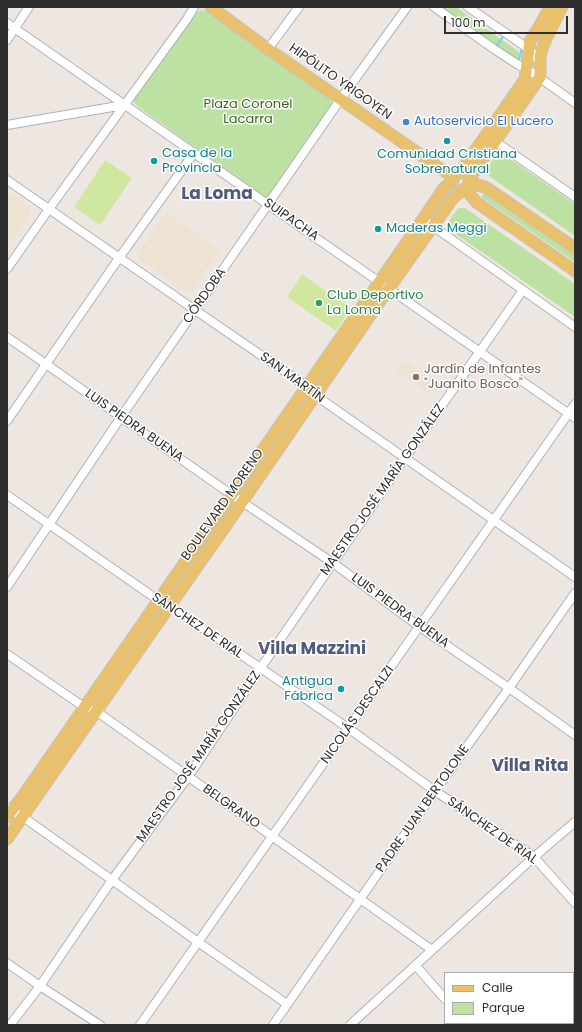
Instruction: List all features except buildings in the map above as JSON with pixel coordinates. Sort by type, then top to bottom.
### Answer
[{"type":"main road","name":"HIPÓLITO YRIGOYEN","points":[[211,7],[340,100],[455,178],[465,174],[467,185],[476,202],[575,272]]},
{"type":"main road","name":"BOULEVARD MORENO","points":[[7,839],[170,606],[389,288],[453,198],[467,185],[524,79],[530,40],[550,7]]},
{"type":"main road","points":[[540,77],[541,52],[562,7]]},
{"type":"main road","name":"BOULEVARD MORENO","points":[[8,812],[26,793],[444,188],[491,138],[540,77]]},
{"type":"main road","name":"HIPÓLITO YRIGOYEN","points":[[467,185],[487,188],[575,248]]},
{"type":"street","points":[[7,40],[29,7]]},
{"type":"street","points":[[7,269],[48,209],[187,19],[194,7]]},
{"type":"street","points":[[268,49],[299,7]]},
{"type":"street","name":"CÓRDOBA","points":[[7,588],[195,310],[340,100],[407,7]]},
{"type":"street","points":[[434,7],[494,49],[526,70],[540,77],[575,103]]},
{"type":"street","points":[[468,7],[528,49],[540,63]]},
{"type":"street","name":"SUIPACHA","points":[[7,23],[572,415]]},
{"type":"street","points":[[7,125],[124,104]]},
{"type":"street","points":[[491,138],[575,197]]},
{"type":"street","points":[[7,421],[119,258],[194,153]]},
{"type":"street","name":"SAN MARTÍN","points":[[7,180],[306,386],[315,395],[575,577]]},
{"type":"street","points":[[423,219],[575,327]]},
{"type":"street","name":"MAESTRO JOSÉ MARÍA GONZÁLEZ","points":[[10,1025],[40,986],[112,880],[188,777],[260,669],[405,458],[523,290]]},
{"type":"street","name":"LUIS PIEDRA BUENA","points":[[7,338],[232,495],[333,563],[420,627],[575,734]]},
{"type":"street","name":"NICOLÁS DESCALZI","points":[[140,1025],[494,520],[572,415],[575,404]]},
{"type":"street","name":"SÁNCHEZ DE RIAL","points":[[7,495],[158,600],[170,606],[348,728],[435,791],[534,858],[575,903]]},
{"type":"street","name":"PADRE JUAN BERTOLONE","points":[[273,1025],[435,791],[575,593]]},
{"type":"street","name":"BELGRANO","points":[[7,654],[84,707],[96,711],[361,898],[432,950]]},
{"type":"street","points":[[8,812],[23,817],[287,1004]]},
{"type":"street","points":[[350,1025],[575,822]]},
{"type":"street","points":[[7,963],[100,1025]]},
{"type":"street","points":[[416,966],[444,998]]},
{"type":"shaded area","points":[[7,191],[30,207],[30,215],[7,247]]},
{"type":"shaded area","points":[[166,213],[220,250],[192,291],[186,291],[139,259],[138,253]]},
{"type":"shaded area","name":"Jardín de Infantes \"Juanito Bosco\"","points":[[403,360],[441,385],[434,396],[396,371]]},
{"type":"green space","points":[[441,7],[456,7],[519,52],[519,57],[513,58]]},
{"type":"green space","name":"Plaza Coronel Lacarra","points":[[201,10],[207,11],[329,98],[332,103],[331,110],[272,195],[267,198],[137,106],[134,102],[134,98],[196,13]]},
{"type":"green space","points":[[502,155],[506,156],[575,204],[575,236],[489,176],[487,169],[494,158]]},
{"type":"green space","points":[[105,160],[132,178],[100,225],[74,207]]},
{"type":"green space","points":[[485,193],[575,255],[575,262],[481,197]]},
{"type":"green space","points":[[458,208],[465,208],[575,284],[575,317],[450,230],[448,227],[449,221]]},
{"type":"green space","name":"Club Deportivo La Loma","points":[[302,274],[351,308],[336,331],[287,297]]},
{"type":"green space","points":[[304,400],[305,403],[244,490],[241,491]]},
{"type":"green space","points":[[231,507],[231,510],[171,597],[168,598],[167,595],[227,508]]},
{"type":"green space","points":[[156,610],[159,611],[159,613],[114,679],[113,674],[100,693],[100,699],[97,700],[96,696]]},
{"type":"waterway","points":[[496,47],[504,35]]},
{"type":"waterway","points":[[518,62],[523,46]]},
{"type":"place","name":"Autoservicio El Lucero","points":[[406,122]]},
{"type":"place","name":"Comunidad Cristiana Sobrenatural","points":[[447,141]]},
{"type":"place","name":"Casa de la Provincia","points":[[154,161]]},
{"type":"place","name":"Maderas Meggi","points":[[378,229]]},
{"type":"place","name":"Club Deportivo La Loma","points":[[319,303]]},
{"type":"place","name":"Jardín de Infantes \"Juanito Bosco\"","points":[[416,377]]},
{"type":"place","name":"Antigua Fábrica","points":[[341,689]]},
{"type":"district","name":"La Loma","points":[[217,195]]},
{"type":"district","name":"Villa Mazzini","points":[[312,650]]},
{"type":"district","name":"Villa Rita","points":[[530,767]]}]
